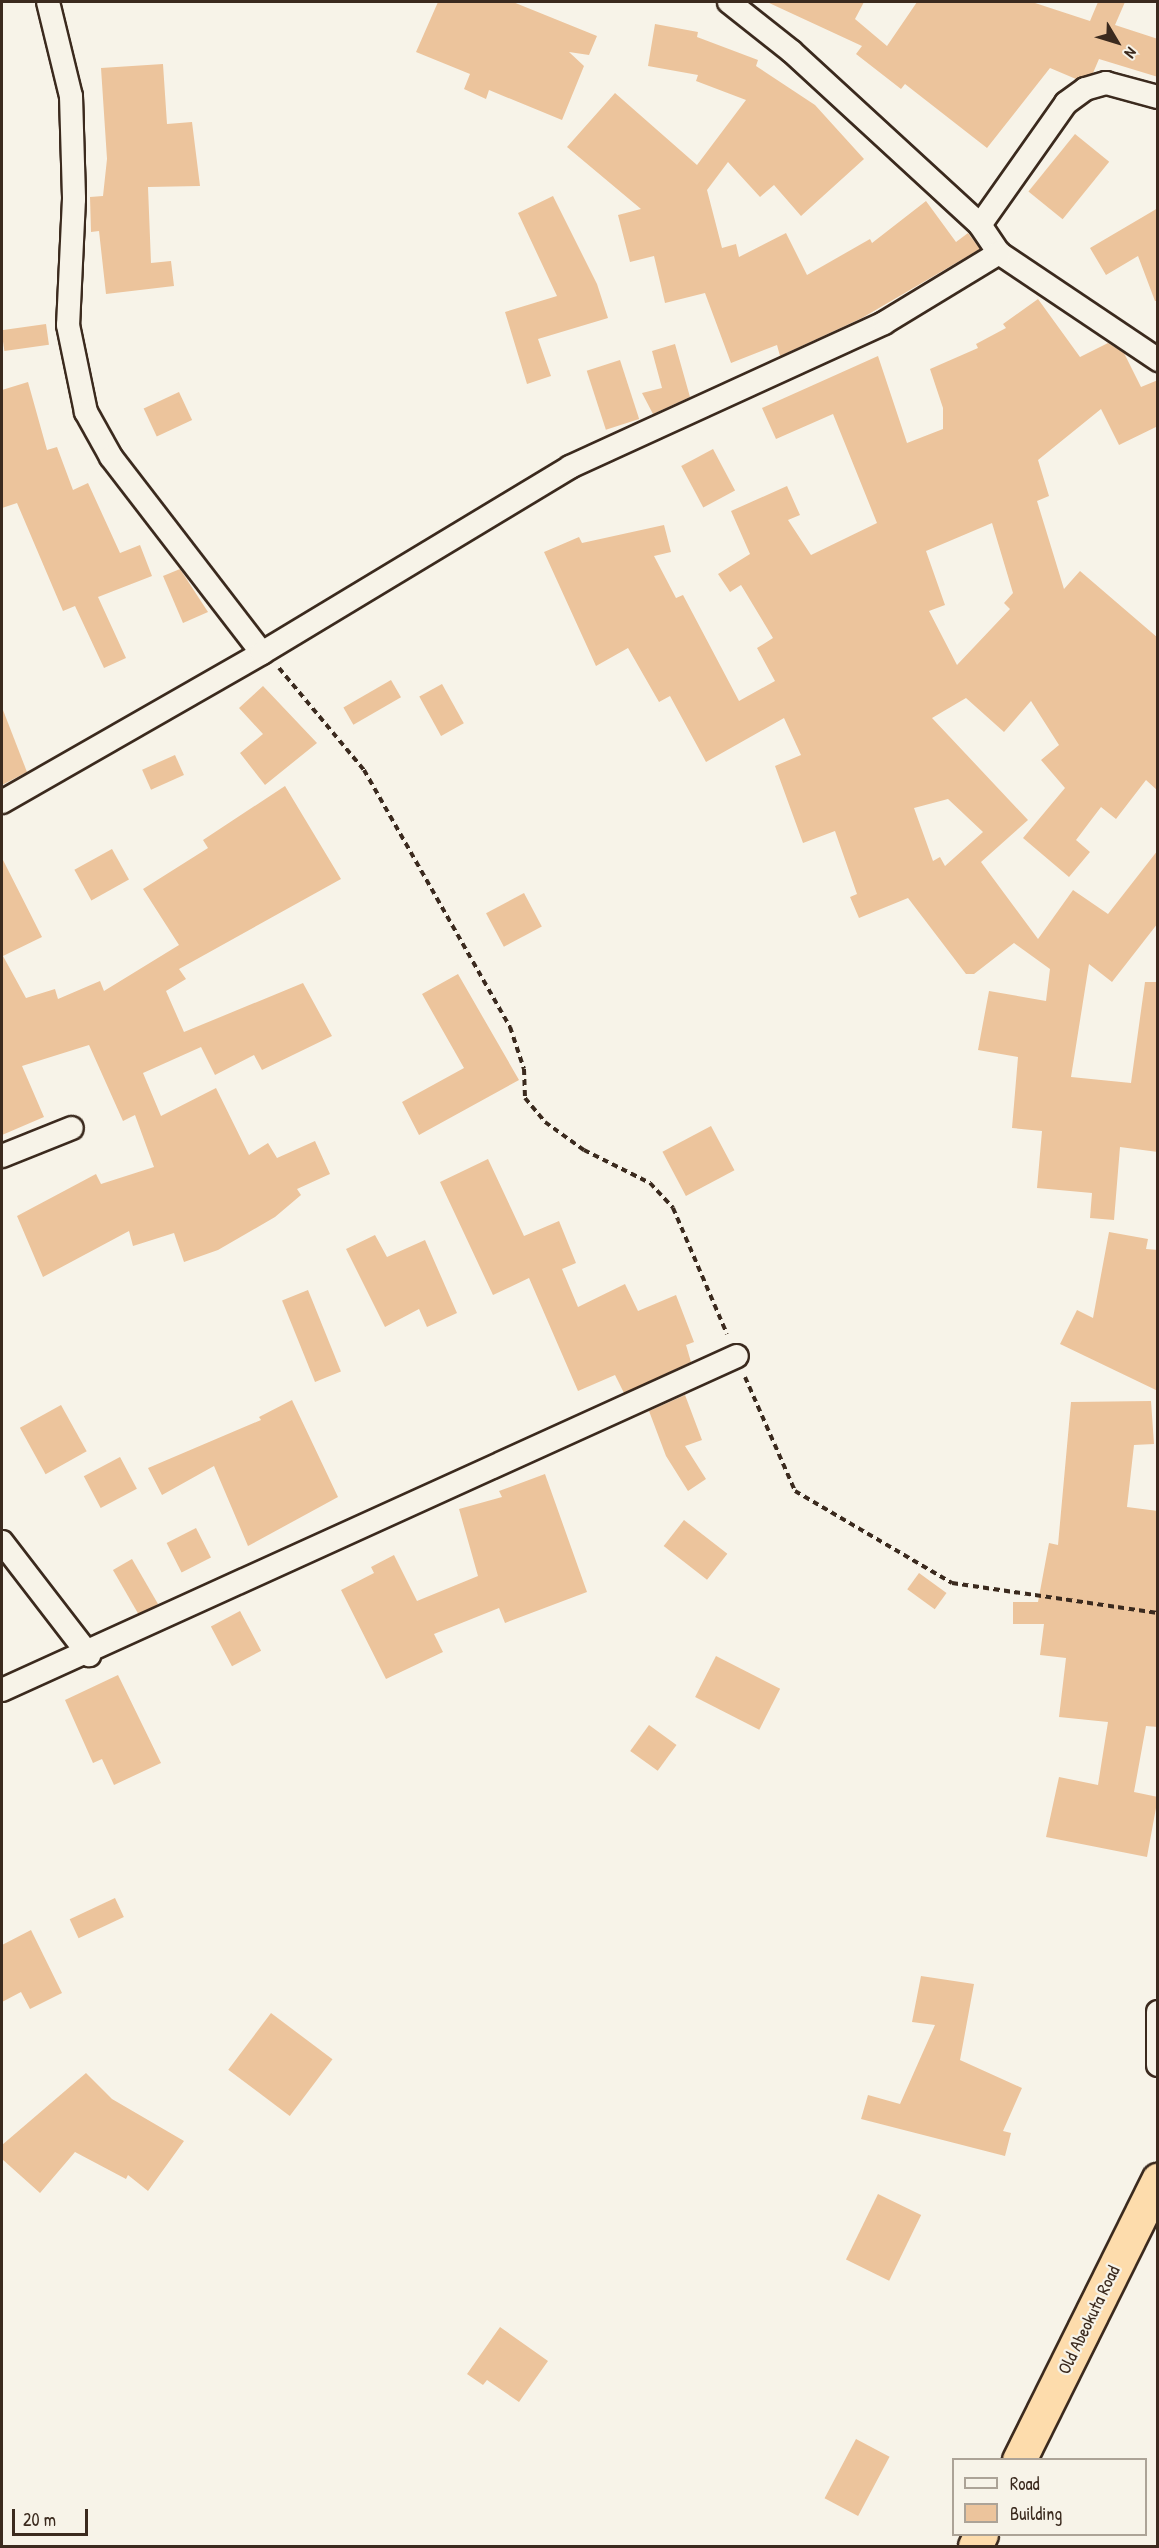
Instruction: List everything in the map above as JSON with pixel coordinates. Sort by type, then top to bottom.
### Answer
[{"type":"highway","name":"Old Abeokuta Road","points":[[1020,2458],[1158,2180]]},
{"type":"street","points":[[48,2],[71,96],[74,199],[68,325],[86,412],[111,457],[262,653]]},
{"type":"street","points":[[729,2],[792,51],[980,225],[999,253],[1158,360]]},
{"type":"street","points":[[980,225],[1066,103],[1085,89],[1106,83],[1158,97]]},
{"type":"street","points":[[2,802],[262,653],[570,467],[884,322],[999,253]]},
{"type":"street","points":[[2,1156],[72,1128]]},
{"type":"street","points":[[2,1690],[89,1655],[736,1356]]},
{"type":"street","points":[[2,1542],[89,1655]]},
{"type":"street","points":[[1158,2012],[1158,2065]]},
{"type":"path","points":[[262,653],[300,688],[364,770],[510,1027],[524,1069],[525,1098],[545,1122],[584,1150],[650,1183],[673,1208],[795,1491],[952,1583],[1158,1613]]},
{"type":"building","points":[[438,2],[513,2],[597,36],[589,55],[569,52],[584,66],[562,120],[489,90],[486,99],[464,89],[470,74],[416,52]]},
{"type":"building","points":[[767,2],[864,2],[855,19],[887,46],[917,2],[1032,2],[1090,21],[1098,2],[1125,2],[1115,25],[1158,39],[1158,77],[1099,59],[1093,73],[1076,79],[1050,68],[987,148],[905,84],[901,89],[856,54],[862,46]]},
{"type":"building","points":[[655,24],[698,32],[697,37],[758,60],[756,66],[815,105],[864,159],[801,216],[774,185],[760,197],[728,162],[707,190],[722,248],[736,244],[739,257],[786,233],[807,275],[870,239],[872,243],[926,201],[956,242],[968,233],[980,249],[862,318],[780,356],[777,345],[731,363],[705,293],[665,303],[654,256],[630,262],[618,215],[641,209],[567,147],[615,93],[697,165],[746,100],[696,81],[698,75],[648,66]]},
{"type":"building","points":[[163,64],[167,124],[192,122],[200,186],[148,187],[151,263],[171,261],[174,286],[106,294],[99,231],[91,232],[90,197],[103,196],[107,159],[101,68]]},
{"type":"building","points":[[1075,134],[1109,162],[1063,219],[1028,192]]},
{"type":"building","points":[[553,196],[597,284],[608,318],[538,339],[551,376],[527,384],[505,312],[557,296],[518,213]]},
{"type":"building","points":[[1158,208],[1158,301],[1155,301],[1138,256],[1106,275],[1090,248]]},
{"type":"building","points":[[1038,299],[1080,357],[1108,343],[1124,353],[1141,387],[1158,380],[1158,426],[1119,445],[1101,409],[1038,460],[1049,496],[1037,501],[1064,589],[1080,571],[1158,638],[1158,791],[1146,780],[1116,819],[1101,807],[1076,840],[1090,852],[1069,877],[1023,838],[1065,788],[1041,760],[1059,745],[1031,701],[1004,732],[966,698],[932,718],[1028,820],[981,862],[1038,939],[1073,890],[1108,914],[1158,850],[1158,923],[1112,982],[1089,964],[1071,1077],[1131,1083],[1145,982],[1158,982],[1158,1152],[1120,1147],[1114,1220],[1090,1218],[1092,1193],[1037,1188],[1042,1131],[1012,1128],[1018,1057],[978,1050],[989,991],[1046,1001],[1050,969],[1014,943],[974,974],[966,974],[908,898],[859,918],[850,897],[857,894],[835,831],[803,843],[775,766],[801,755],[784,718],[706,762],[670,696],[659,702],[628,648],[596,666],[544,552],[579,537],[582,543],[664,525],[671,552],[654,556],[676,598],[683,595],[739,701],[775,681],[757,648],[773,638],[741,585],[730,592],[718,574],[750,554],[731,511],[787,486],[800,515],[788,520],[811,555],[877,523],[833,414],[776,439],[762,408],[878,356],[907,443],[943,429],[943,408],[930,369],[978,348],[976,344],[1006,328],[1003,324]],"holes":[[[992,523],[1013,593],[1004,603],[1010,609],[957,665],[929,611],[945,605],[926,551]],[[948,799],[983,832],[945,866],[940,857],[933,861],[914,808]]]},
{"type":"building","points":[[46,324],[49,345],[4,351],[2,330]]},
{"type":"building","points":[[675,344],[690,397],[653,414],[642,393],[662,388],[652,351]]},
{"type":"building","points":[[620,360],[639,419],[606,430],[587,371]]},
{"type":"building","points":[[28,382],[47,450],[57,447],[73,490],[88,483],[120,553],[140,545],[152,576],[98,597],[126,658],[104,668],[75,606],[63,611],[17,503],[2,508],[2,390]]},
{"type":"building","points":[[179,392],[192,420],[157,437],[144,408]]},
{"type":"building","points":[[713,449],[735,490],[703,507],[681,466]]},
{"type":"building","points":[[180,569],[208,612],[183,623],[163,576]]},
{"type":"building","points":[[391,680],[401,697],[353,725],[343,708]]},
{"type":"building","points":[[442,684],[464,723],[441,736],[419,697]]},
{"type":"building","points":[[263,686],[317,743],[265,785],[240,753],[263,734],[239,708]]},
{"type":"building","points":[[2,711],[27,772],[2,785]]},
{"type":"building","points":[[175,755],[184,775],[151,790],[142,770]]},
{"type":"building","points":[[285,786],[341,879],[179,969],[186,979],[166,991],[184,1032],[303,983],[332,1036],[262,1070],[254,1055],[215,1075],[201,1047],[143,1073],[161,1116],[216,1088],[249,1155],[268,1143],[277,1158],[315,1141],[330,1174],[297,1189],[301,1195],[275,1217],[218,1250],[184,1262],[174,1233],[133,1246],[129,1231],[43,1277],[17,1216],[96,1174],[101,1184],[154,1167],[135,1115],[123,1121],[89,1045],[22,1066],[44,1117],[2,1135],[2,858],[42,937],[3,956],[26,998],[55,989],[58,999],[100,981],[104,991],[179,945],[143,889],[208,848],[203,840]]},
{"type":"building","points":[[112,849],[129,880],[91,900],[74,870]]},
{"type":"building","points":[[524,893],[542,927],[504,947],[486,913]]},
{"type":"building","points":[[458,974],[519,1080],[419,1135],[402,1102],[464,1068],[422,994]]},
{"type":"building","points":[[711,1126],[734,1170],[686,1196],[662,1152]]},
{"type":"building","points":[[488,1159],[524,1236],[559,1221],[576,1263],[562,1269],[578,1307],[625,1284],[638,1311],[676,1295],[694,1342],[686,1345],[691,1362],[624,1393],[615,1375],[578,1391],[529,1278],[493,1295],[440,1182]]},
{"type":"building","points":[[1109,1232],[1148,1239],[1146,1249],[1158,1250],[1158,1391],[1060,1344],[1077,1310],[1093,1318]]},
{"type":"building","points":[[375,1235],[387,1257],[425,1240],[457,1313],[427,1327],[419,1309],[385,1327],[346,1249]]},
{"type":"building","points":[[308,1290],[341,1372],[315,1382],[282,1300]]},
{"type":"building","points":[[685,1395],[702,1440],[685,1446],[706,1479],[688,1491],[666,1456],[649,1411]]},
{"type":"building","points":[[292,1400],[338,1497],[248,1546],[214,1466],[162,1495],[148,1468],[261,1420],[259,1417]]},
{"type":"building","points":[[1151,1401],[1154,1444],[1134,1445],[1127,1507],[1158,1511],[1158,1727],[1146,1726],[1134,1792],[1158,1797],[1147,1857],[1046,1837],[1059,1777],[1098,1785],[1108,1722],[1059,1717],[1066,1658],[1040,1655],[1044,1624],[1013,1624],[1013,1602],[1038,1602],[1049,1543],[1058,1545],[1071,1402]]},
{"type":"building","points":[[61,1405],[87,1451],[46,1474],[20,1428]]},
{"type":"building","points":[[120,1457],[137,1489],[101,1508],[84,1476]]},
{"type":"building","points":[[545,1474],[587,1592],[505,1623],[499,1608],[434,1634],[443,1652],[386,1679],[341,1590],[374,1573],[371,1567],[394,1555],[417,1601],[478,1576],[459,1509],[502,1497],[499,1491]]},
{"type":"building","points":[[684,1520],[727,1554],[707,1580],[664,1546]]},
{"type":"building","points":[[196,1528],[211,1557],[182,1572],[167,1543]]},
{"type":"building","points":[[132,1559],[158,1604],[139,1615],[113,1570]]},
{"type":"building","points":[[919,1573],[947,1593],[935,1609],[907,1589]]},
{"type":"building","points":[[240,1611],[261,1651],[232,1666],[211,1626]]},
{"type":"building","points":[[716,1656],[780,1689],[759,1730],[695,1697]]},
{"type":"building","points":[[118,1675],[161,1763],[114,1785],[102,1759],[93,1763],[65,1700]]},
{"type":"building","points":[[649,1725],[677,1745],[658,1771],[630,1751]]},
{"type":"building","points":[[115,1898],[124,1917],[79,1938],[70,1919]]},
{"type":"building","points":[[31,1930],[62,1993],[30,2009],[21,1992],[2,2002],[2,1945]]},
{"type":"building","points":[[921,1976],[974,1984],[960,2060],[1022,2088],[1003,2131],[1011,2133],[1005,2156],[861,2119],[868,2095],[900,2104],[935,2025],[912,2022]]},
{"type":"building","points":[[271,2013],[332,2059],[290,2116],[228,2070]]},
{"type":"building","points":[[86,2073],[112,2099],[184,2141],[148,2191],[128,2175],[126,2179],[75,2152],[40,2193],[2,2159],[2,2145]]},
{"type":"building","points":[[878,2194],[921,2215],[889,2281],[846,2260]]},
{"type":"building","points":[[500,2327],[548,2361],[519,2402],[487,2380],[483,2385],[467,2374]]},
{"type":"building","points":[[856,2439],[890,2457],[858,2516],[825,2498]]}]
